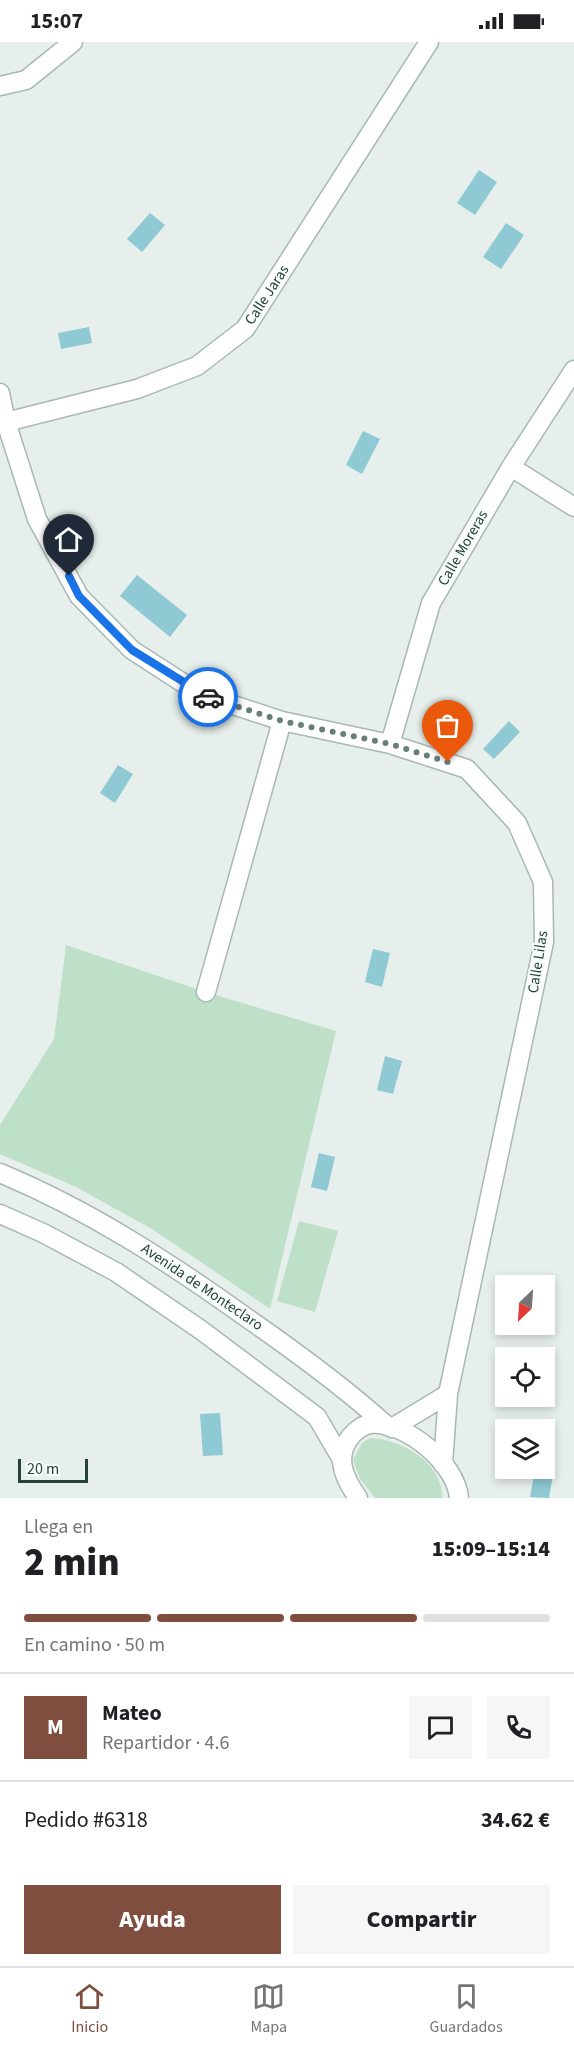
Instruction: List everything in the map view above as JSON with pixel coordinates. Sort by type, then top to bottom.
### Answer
[{"type":"street","points":[[0,86],[26,80],[73,42]]},
{"type":"street","name":"Calle Jaras","points":[[6,422],[137,389],[197,366],[244,329],[429,42]]},
{"type":"street","name":"Calle Moreras","points":[[390,744],[431,603],[512,467],[574,370]]},
{"type":"street","name":"Calle Lilas","points":[[0,393],[6,422],[37,519],[79,596],[132,650],[200,694],[282,721],[390,744],[467,769],[517,823],[543,882],[544,942],[448,1394],[448,1470]]},
{"type":"street","points":[[512,467],[574,507]]},
{"type":"street","points":[[206,992],[282,721]]},
{"type":"street","name":"Avenida de Monteclaro","points":[[0,1173],[53,1196],[133,1240],[342,1385],[390,1427],[423,1443],[448,1470]]},
{"type":"street","points":[[0,1214],[43,1233],[116,1272],[201,1330],[317,1417],[341,1458],[353,1493]]},
{"type":"street","points":[[341,1458],[345,1444],[355,1431],[369,1424],[390,1427],[448,1394]]},
{"type":"street","points":[[448,1470],[459,1498]]},
{"type":"street","points":[[448,1470],[475,1498]]},
{"type":"green space","points":[[66,945],[206,992],[336,1031],[270,1309],[152,1229],[76,1187],[0,1154],[0,1125],[54,1039]]},
{"type":"green space","points":[[299,1221],[338,1231],[315,1312],[277,1301]]},
{"type":"green space","points":[[370,1438],[395,1443],[418,1455],[436,1474],[441,1485],[442,1498],[375,1498],[360,1479],[353,1460],[362,1443]]},
{"type":"water","points":[[479,170],[497,182],[475,215],[457,203]]},
{"type":"water","points":[[150,213],[165,225],[142,252],[127,239]]},
{"type":"water","points":[[506,223],[524,235],[501,269],[483,257]]},
{"type":"water","points":[[89,327],[92,343],[61,349],[58,333]]},
{"type":"water","points":[[363,431],[380,439],[362,474],[346,465]]},
{"type":"water","points":[[137,575],[187,615],[170,637],[120,596]]},
{"type":"water","points":[[509,721],[520,732],[494,759],[483,749]]},
{"type":"water","points":[[118,765],[133,774],[115,803],[100,793]]},
{"type":"water","points":[[373,949],[390,953],[382,987],[365,982]]},
{"type":"water","points":[[385,1056],[402,1061],[393,1094],[377,1090]]},
{"type":"water","points":[[319,1153],[335,1157],[327,1191],[311,1187]]},
{"type":"water","points":[[220,1413],[223,1455],[203,1456],[200,1414]]},
{"type":"water","points":[[533,1479],[552,1479],[549,1498],[530,1497]]},
{"type":"way so far","points":[[208,697],[282,721],[390,744],[448,762]]},
{"type":"route","points":[[69,576],[79,596],[132,650],[208,697]]}]
